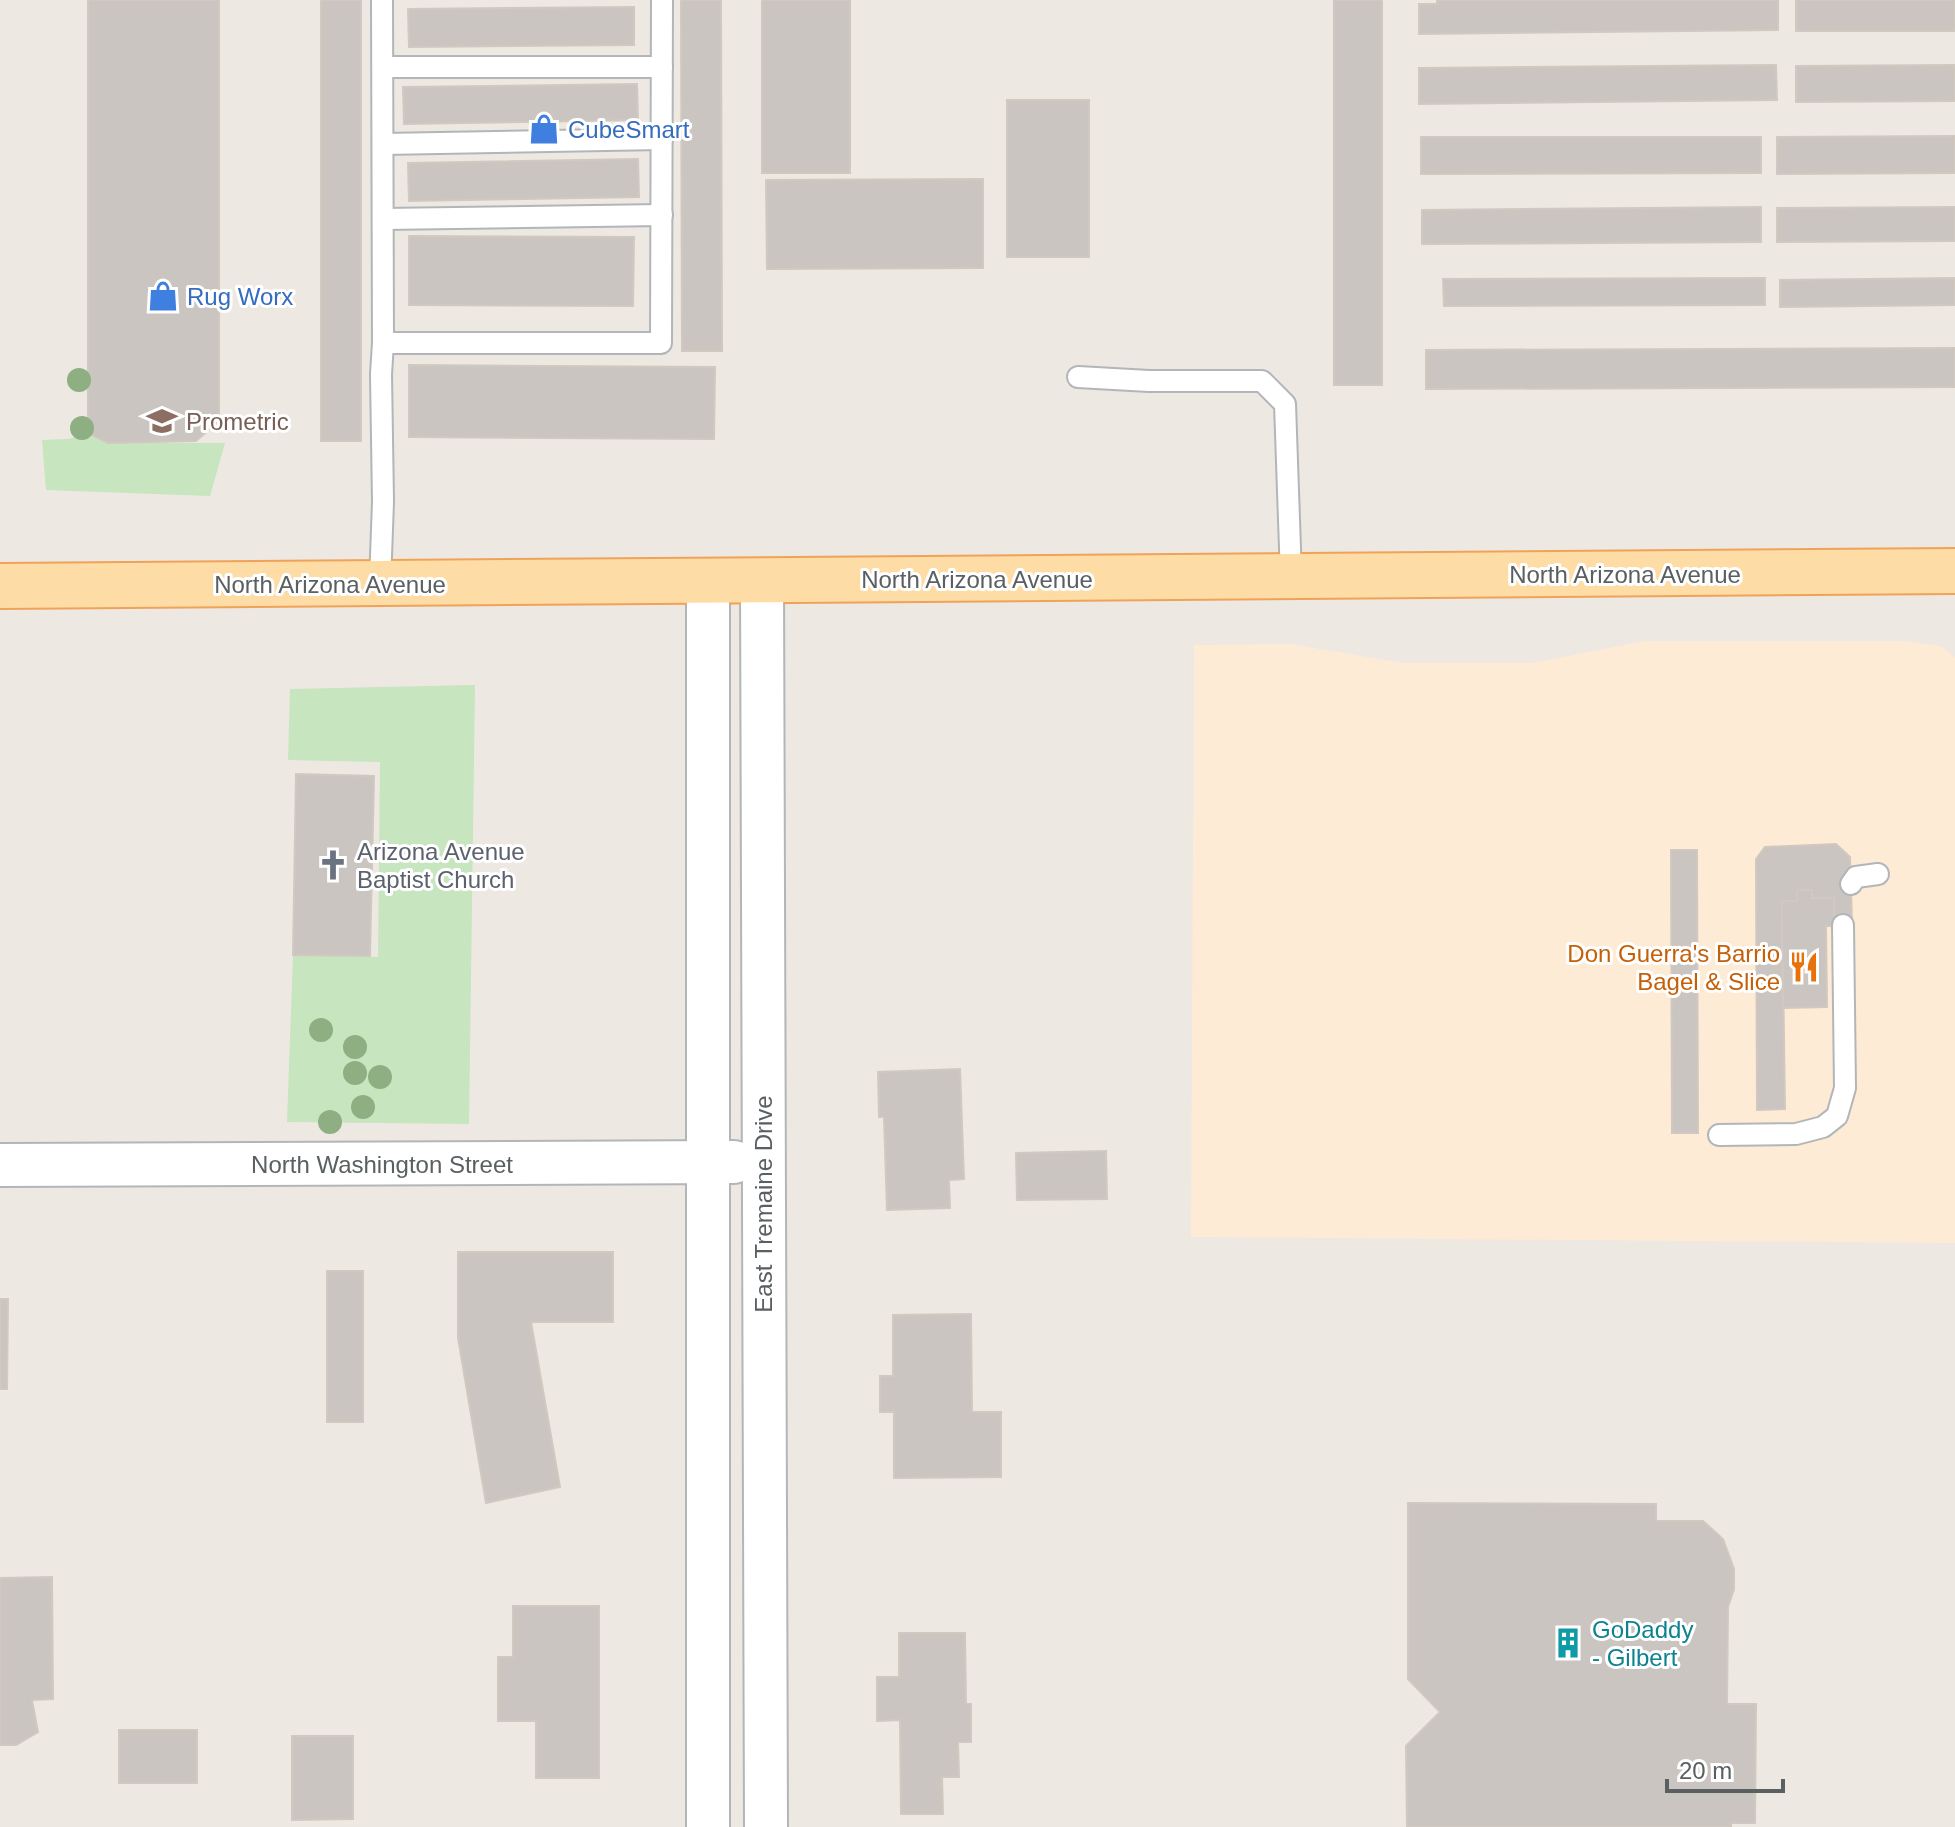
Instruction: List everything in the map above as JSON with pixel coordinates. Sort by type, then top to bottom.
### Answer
[{"type":"main road","name":"North Arizona Avenue","points":[[0,586],[1955,571]]},
{"type":"street","name":"East Tremaine Drive","points":[[762,580],[766,1827]]},
{"type":"street","points":[[708,581],[708,1827]]},
{"type":"street","name":"North Washington Street","points":[[0,1165],[763,1162]]},
{"type":"lane","points":[[380,583],[383,502],[382,0]]},
{"type":"lane","points":[[383,343],[661,343],[662,0]]},
{"type":"lane","points":[[383,67],[662,67]]},
{"type":"lane","points":[[383,144],[662,139]]},
{"type":"lane","points":[[383,219],[662,215]]},
{"type":"lane","points":[[1078,377],[1149,381],[1262,381],[1285,404],[1291,577]]},
{"type":"lane","points":[[1851,884],[1856,877],[1878,874]]},
{"type":"lane","points":[[1719,1135],[1796,1134],[1823,1127],[1837,1116],[1845,1088],[1843,925]]},
{"type":"shaded area","points":[[1645,641],[1905,641],[1941,646],[1955,657],[1955,1243],[1191,1237],[1194,645],[1290,644],[1403,663],[1533,663]]},
{"type":"green space","points":[[88,433],[108,443],[225,443],[210,496],[46,490],[42,440],[68,439]]},
{"type":"green space","points":[[475,685],[469,1124],[287,1122],[293,955],[378,957],[380,762],[288,760],[290,689]]},
{"type":"building","points":[[88,0],[219,0],[219,421],[196,441],[108,443],[88,433]]},
{"type":"building","points":[[321,0],[361,0],[361,441],[321,441]]},
{"type":"building","points":[[681,0],[721,0],[722,351],[682,351]]},
{"type":"building","points":[[762,0],[850,0],[850,173],[762,173]]},
{"type":"building","points":[[1334,0],[1382,0],[1382,385],[1334,385]]},
{"type":"building","points":[[1437,0],[1778,0],[1778,30],[1419,34],[1419,4],[1437,4]]},
{"type":"building","points":[[1796,0],[1955,0],[1955,31],[1796,31]]},
{"type":"building","points":[[634,7],[634,45],[409,47],[408,9]]},
{"type":"building","points":[[1776,65],[1777,100],[1419,104],[1419,68]]},
{"type":"building","points":[[1955,65],[1955,101],[1796,102],[1796,66]]},
{"type":"building","points":[[637,84],[638,120],[404,124],[403,87]]},
{"type":"building","points":[[1007,100],[1089,100],[1089,257],[1007,257]]},
{"type":"building","points":[[1955,136],[1955,173],[1777,174],[1777,137]]},
{"type":"building","points":[[1421,137],[1761,137],[1761,173],[1421,174]]},
{"type":"building","points":[[638,159],[639,197],[409,201],[408,163]]},
{"type":"building","points":[[983,179],[983,268],[767,269],[766,180]]},
{"type":"building","points":[[1761,207],[1761,242],[1422,244],[1422,210]]},
{"type":"building","points":[[1955,207],[1955,241],[1777,242],[1777,208]]},
{"type":"building","points":[[409,236],[634,237],[633,306],[409,305]]},
{"type":"building","points":[[1765,278],[1765,305],[1444,306],[1443,279]]},
{"type":"building","points":[[1955,278],[1955,305],[1780,307],[1780,280]]},
{"type":"building","points":[[1955,348],[1955,387],[1426,389],[1426,350]]},
{"type":"building","points":[[409,365],[715,367],[714,439],[409,437]]},
{"type":"building","name":"Arizona Avenue Baptist Church","points":[[296,774],[374,776],[370,956],[293,955]]},
{"type":"building","points":[[1836,844],[1850,857],[1852,924],[1834,926],[1834,898],[1812,898],[1812,890],[1797,890],[1797,901],[1782,901],[1785,1109],[1757,1110],[1756,859],[1765,847]]},
{"type":"building","points":[[1671,850],[1697,850],[1698,1133],[1672,1133]]},
{"type":"building","name":"Don Guerra's Barrio Bagel & Slice","points":[[1797,890],[1812,890],[1812,898],[1834,898],[1834,926],[1826,926],[1827,1007],[1783,1008],[1782,901],[1797,901]]},
{"type":"building","points":[[960,1069],[964,1179],[949,1180],[950,1208],[887,1210],[884,1117],[879,1117],[878,1072]]},
{"type":"building","points":[[1106,1151],[1107,1199],[1017,1200],[1016,1153]]},
{"type":"building","points":[[458,1252],[613,1252],[613,1322],[531,1322],[560,1487],[486,1503],[458,1338]]},
{"type":"building","points":[[327,1271],[363,1271],[363,1422],[327,1422]]},
{"type":"building","points":[[0,1299],[8,1299],[7,1389],[0,1389]]},
{"type":"building","points":[[971,1314],[972,1412],[1001,1412],[1001,1477],[894,1478],[894,1412],[880,1412],[880,1376],[893,1376],[893,1315]]},
{"type":"building","name":"GoDaddy - Gilbert","points":[[1408,1503],[1656,1504],[1656,1521],[1703,1521],[1723,1539],[1734,1569],[1734,1589],[1728,1607],[1727,1704],[1756,1704],[1755,1823],[1731,1823],[1731,1827],[1407,1827],[1406,1746],[1440,1712],[1408,1679]]},
{"type":"building","points":[[52,1577],[53,1699],[32,1700],[38,1732],[16,1745],[0,1745],[0,1578]]},
{"type":"building","points":[[513,1606],[599,1606],[599,1778],[536,1778],[536,1721],[498,1721],[498,1657],[513,1657]]},
{"type":"building","points":[[899,1633],[965,1633],[966,1704],[971,1704],[971,1742],[958,1742],[959,1777],[942,1777],[943,1814],[901,1814],[900,1720],[877,1721],[877,1677],[899,1677]]},
{"type":"building","points":[[119,1730],[197,1730],[197,1783],[119,1783]]},
{"type":"building","points":[[292,1736],[353,1736],[353,1819],[292,1820]]},
{"type":"place","name":"CubeSmart","points":[[544,129]]},
{"type":"place","name":"Rug Worx","points":[[163,296]]},
{"type":"place","name":"Prometric","points":[[162,421]]},
{"type":"place","name":"Arizona Avenue Baptist Church","points":[[333,865]]},
{"type":"place","name":"Don Guerra's Barrio Bagel & Slice","points":[[1804,967]]},
{"type":"place","name":"GoDaddy - Gilbert","points":[[1568,1643]]}]
